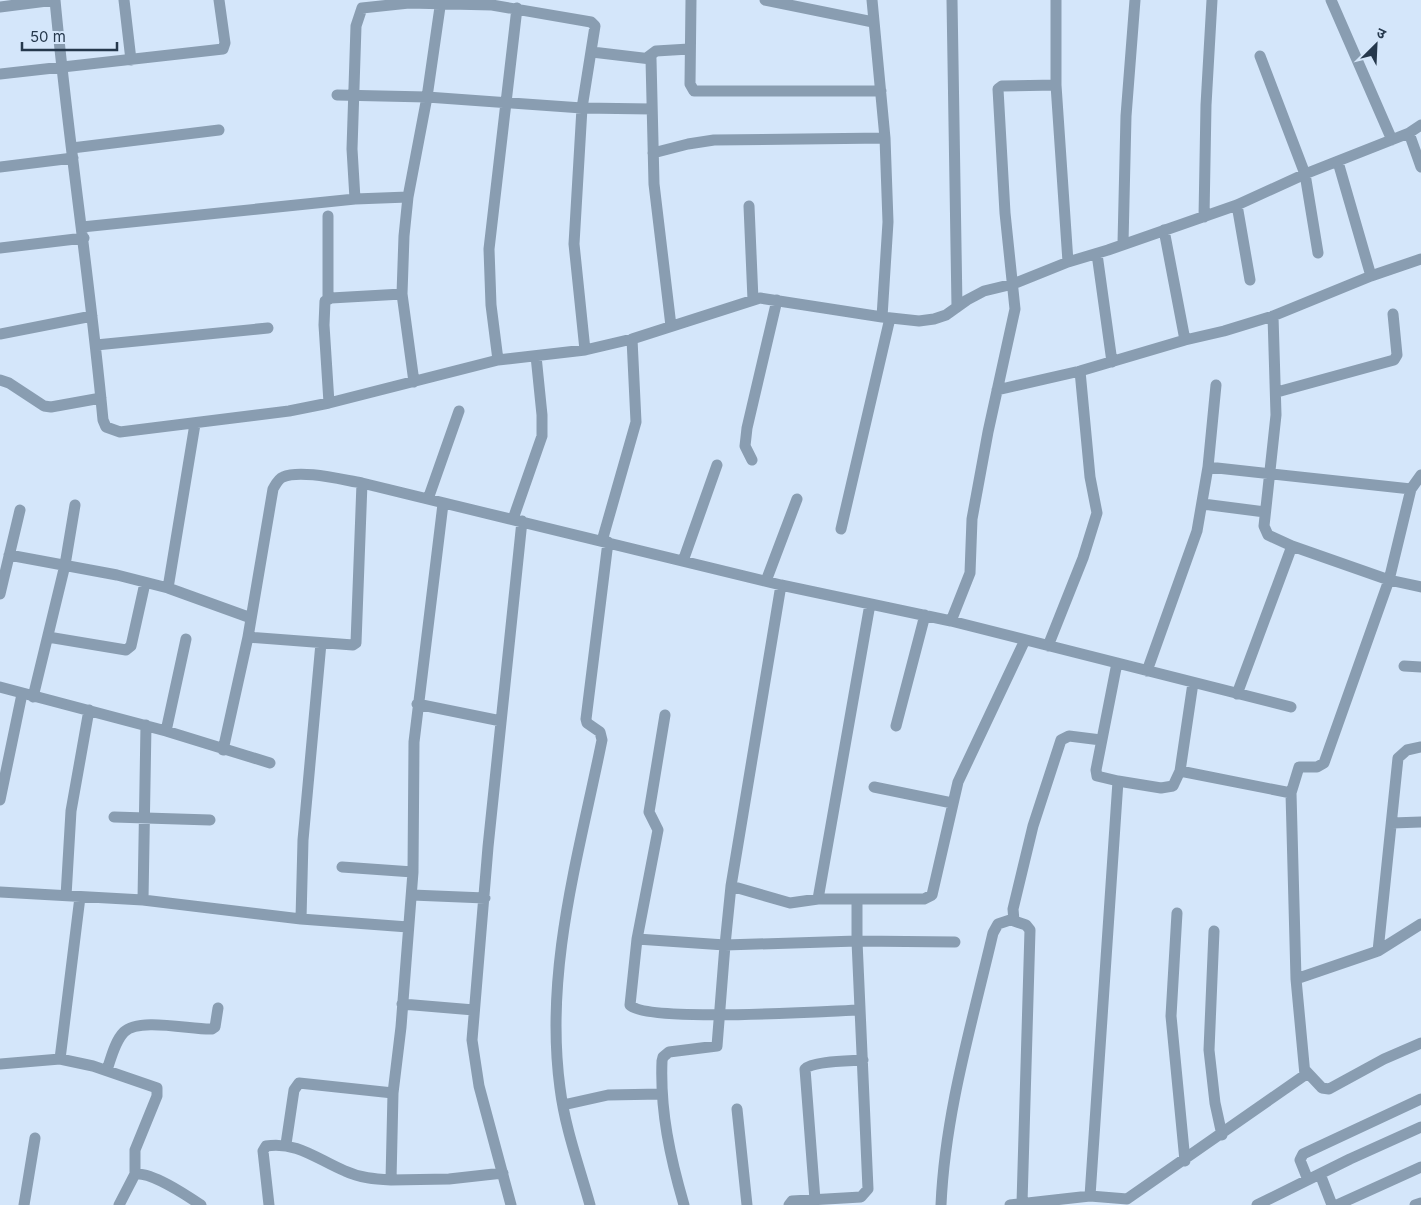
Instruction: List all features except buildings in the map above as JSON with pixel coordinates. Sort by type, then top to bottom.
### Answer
[{"type":"street","points":[[0,7],[55,0],[60,66],[83,233],[103,420],[106,427],[112,431],[195,424],[329,403],[498,360],[585,350],[632,339],[753,300],[777,300],[886,318],[919,321],[934,319],[946,315],[984,291],[1013,284],[1068,262],[1097,254],[1123,243],[1237,205],[1305,174],[1409,133],[1421,126]]},
{"type":"street","points":[[124,0],[131,60]]},
{"type":"street","points":[[0,74],[223,49],[226,43],[219,0]]},
{"type":"street","points":[[691,0],[690,84],[694,91],[881,91]]},
{"type":"street","points":[[765,0],[872,22]]},
{"type":"street","points":[[841,529],[886,318],[888,222],[885,138],[872,22],[872,0]]},
{"type":"street","points":[[952,0],[957,307]]},
{"type":"street","points":[[1056,0],[1056,85],[1068,262]]},
{"type":"street","points":[[1123,243],[1126,116],[1135,0]]},
{"type":"street","points":[[1204,217],[1206,105],[1212,0]]},
{"type":"street","points":[[1331,0],[1392,140]]},
{"type":"street","points":[[414,382],[402,294],[408,197],[427,97],[441,1]]},
{"type":"street","points":[[355,199],[352,148],[356,26],[362,8],[441,1],[492,3],[591,22],[595,26],[582,108],[574,244],[585,350]]},
{"type":"street","points":[[498,360],[491,305],[488,249],[517,8]]},
{"type":"street","points":[[592,52],[648,57],[656,51],[689,49]]},
{"type":"street","points":[[1260,56],[1305,174],[1318,253]]},
{"type":"street","points":[[648,57],[652,62],[653,153],[660,240],[671,326]]},
{"type":"street","points":[[951,620],[970,573],[972,519],[996,390],[1014,308],[1005,213],[998,89],[1002,86],[1056,85]]},
{"type":"street","points":[[337,95],[354,97],[427,97],[582,108],[652,109]]},
{"type":"street","points":[[0,167],[72,153],[220,130]]},
{"type":"street","points":[[1409,133],[1421,166]]},
{"type":"street","points":[[653,153],[688,144],[714,140],[885,138]]},
{"type":"street","points":[[1338,162],[1370,276]]},
{"type":"street","points":[[0,248],[83,233],[355,199],[408,197]]},
{"type":"street","points":[[1237,205],[1250,280]]},
{"type":"street","points":[[749,206],[753,300]]},
{"type":"street","points":[[328,216],[328,299]]},
{"type":"street","points":[[1164,230],[1184,340]]},
{"type":"street","points":[[1097,254],[1112,362]]},
{"type":"street","points":[[996,390],[1080,371],[1273,316],[1370,276],[1421,259]]},
{"type":"street","points":[[329,403],[323,304],[328,299],[402,294]]},
{"type":"street","points":[[752,460],[745,446],[747,428],[777,300]]},
{"type":"street","points":[[1277,392],[1394,360],[1397,355],[1393,314]]},
{"type":"street","points":[[0,334],[92,316]]},
{"type":"street","points":[[1273,316],[1277,392],[1271,472],[1264,512],[1264,526],[1268,535],[1292,546],[1388,580],[1421,587]]},
{"type":"street","points":[[96,345],[268,328]]},
{"type":"street","points":[[590,1205],[563,1105],[556,1038],[559,956],[602,740],[600,732],[587,723],[586,719],[605,542],[636,422],[632,339]]},
{"type":"street","points":[[511,1205],[474,1062],[472,1040],[518,520],[542,436],[542,415],[536,356]]},
{"type":"street","points":[[1048,646],[1083,558],[1097,513],[1090,478],[1080,371]]},
{"type":"street","points":[[0,380],[9,382],[44,406],[51,407],[101,398]]},
{"type":"street","points":[[1147,671],[1187,560],[1203,504],[1216,385]]},
{"type":"street","points":[[428,500],[459,411]]},
{"type":"street","points":[[168,588],[195,424]]},
{"type":"street","points":[[683,561],[717,466]]},
{"type":"street","points":[[1208,467],[1271,472],[1411,489]]},
{"type":"street","points":[[222,750],[248,637],[273,489],[277,482],[288,475],[303,475],[362,483],[781,585],[924,616],[951,620],[1291,707]]},
{"type":"street","points":[[1421,475],[1411,489],[1388,580],[1324,763],[1317,767],[1299,767],[1291,793],[1296,979],[1300,1039],[1306,1071],[1322,1088],[1329,1090],[1384,1059],[1421,1043]]},
{"type":"street","points":[[248,637],[353,645],[358,641],[362,483]]},
{"type":"street","points":[[766,581],[797,499]]},
{"type":"street","points":[[391,1180],[393,1093],[412,895],[414,742],[417,704],[443,504]]},
{"type":"street","points":[[1203,504],[1264,512]]},
{"type":"street","points":[[33,697],[65,565],[76,505]]},
{"type":"street","points":[[0,594],[20,510]]},
{"type":"street","points":[[1237,694],[1292,546]]},
{"type":"street","points":[[10,555],[168,588],[251,618]]},
{"type":"street","points":[[48,637],[126,650],[131,646],[145,583]]},
{"type":"street","points":[[684,1205],[666,1136],[661,1094],[663,1057],[669,1052],[715,1048],[718,1043],[731,886],[781,585]]},
{"type":"street","points":[[818,899],[870,604]]},
{"type":"street","points":[[896,726],[924,616]]},
{"type":"street","points":[[166,730],[186,639]]},
{"type":"street","points":[[731,886],[790,903],[818,899],[924,899],[931,897],[952,803],[970,754],[1013,669],[1025,640]]},
{"type":"street","points":[[301,919],[302,840],[321,643]]},
{"type":"street","points":[[1117,663],[1101,740],[1097,776],[1118,782],[1167,788],[1173,786],[1180,771],[1193,683]]},
{"type":"street","points":[[1404,666],[1421,667]]},
{"type":"street","points":[[0,687],[166,730],[222,750],[270,764]]},
{"type":"street","points":[[0,800],[22,694]]},
{"type":"street","points":[[417,704],[501,721]]},
{"type":"street","points":[[66,896],[70,811],[89,710]]},
{"type":"street","points":[[665,715],[649,812],[658,830],[637,939],[629,1000],[633,1008],[642,1012],[719,1015],[860,1010]]},
{"type":"street","points":[[143,900],[146,725]]},
{"type":"street","points":[[1013,919],[1026,848],[1062,740],[1066,736],[1101,740]]},
{"type":"street","points":[[1378,951],[1398,758],[1407,750],[1421,747]]},
{"type":"street","points":[[1180,771],[1291,793]]},
{"type":"street","points":[[1090,1196],[1118,782]]},
{"type":"street","points":[[874,787],[952,803]]},
{"type":"street","points":[[114,817],[210,820]]},
{"type":"street","points":[[1392,823],[1421,822]]},
{"type":"street","points":[[342,867],[413,872]]},
{"type":"street","points":[[0,892],[143,900],[301,919],[408,927]]},
{"type":"street","points":[[412,895],[485,898]]},
{"type":"street","points":[[60,1059],[80,897]]},
{"type":"street","points":[[789,1205],[792,1202],[861,1196],[868,1189],[857,899]]},
{"type":"street","points":[[1177,913],[1171,1016],[1185,1161]]},
{"type":"street","points":[[941,1205],[948,1135],[959,1076],[993,933],[998,924],[1013,919],[1026,925],[1030,930],[1016,1204],[1090,1196],[1128,1202],[1303,1077],[1306,1071]]},
{"type":"street","points":[[1296,979],[1378,951],[1421,924]]},
{"type":"street","points":[[1214,931],[1208,1050],[1214,1102],[1222,1135]]},
{"type":"street","points":[[637,939],[725,945],[858,941],[955,942]]},
{"type":"street","points":[[402,1004],[474,1010]]},
{"type":"street","points":[[107,1070],[121,1036],[128,1029],[146,1025],[212,1030],[215,1027],[218,1008]]},
{"type":"street","points":[[0,1064],[60,1059],[107,1070],[150,1084],[158,1091],[134,1150],[135,1174],[119,1205]]},
{"type":"street","points":[[815,1200],[805,1069],[816,1064],[863,1060]]},
{"type":"street","points":[[286,1144],[294,1090],[299,1083],[393,1093]]},
{"type":"street","points":[[563,1105],[608,1095],[661,1094]]},
{"type":"street","points":[[1308,1180],[1300,1160],[1303,1154],[1421,1099]]},
{"type":"street","points":[[737,1109],[747,1205]]},
{"type":"street","points":[[1261,1204],[1421,1127]]},
{"type":"street","points":[[24,1205],[35,1138]]},
{"type":"street","points":[[269,1205],[263,1151],[266,1146],[286,1144],[346,1172],[370,1179],[449,1180],[503,1173]]},
{"type":"street","points":[[1337,1205],[1421,1167]]},
{"type":"street","points":[[135,1174],[151,1176],[201,1205]]},
{"type":"street","points":[[1320,1174],[1332,1205]]},
{"type":"street","points":[[1415,1205],[1421,1203]]}]
